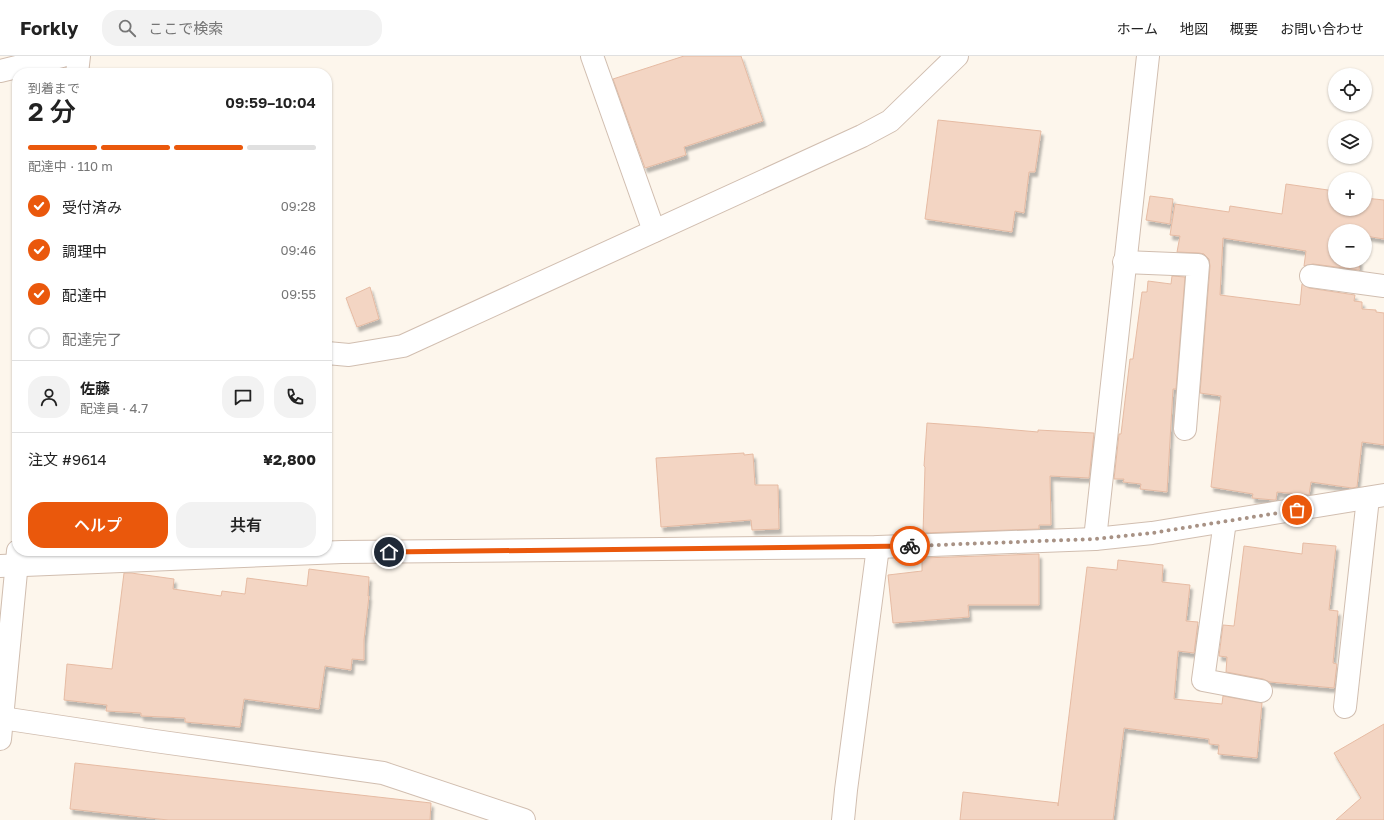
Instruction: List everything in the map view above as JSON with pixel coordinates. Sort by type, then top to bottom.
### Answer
[{"type":"street","points":[[16,68],[62,56]]},
{"type":"street","points":[[77,68],[78,56]]},
{"type":"street","points":[[592,56],[654,231]]},
{"type":"street","points":[[332,353],[349,355],[403,346],[862,136],[890,121],[958,56]]},
{"type":"street","points":[[1094,539],[1148,56]]},
{"type":"street","points":[[0,72],[12,69]]},
{"type":"street","points":[[1124,262],[1198,265],[1185,429]]},
{"type":"street","points":[[1311,276],[1384,286]]},
{"type":"street","points":[[332,552],[878,547],[1094,539],[1152,533],[1376,497],[1346,707]]},
{"type":"street","points":[[1226,521],[1203,680],[1261,691]]},
{"type":"street","points":[[843,820],[878,547]]},
{"type":"street","points":[[195,556],[12,561],[1,728],[155,742],[383,773],[524,820]]},
{"type":"building","points":[[684,56],[741,56],[763,121],[684,147],[686,155],[645,168],[613,79]]},
{"type":"building","points":[[938,120],[1041,131],[1035,172],[1029,172],[1024,213],[1015,211],[1012,232],[925,219]]},
{"type":"building","points":[[1286,184],[1328,190],[1328,216],[1372,216],[1372,199],[1384,200],[1384,239],[1372,237],[1372,224],[1328,224],[1328,266],[1313,264],[1304,266],[1306,251],[1223,238],[1220,295],[1300,305],[1302,284],[1309,288],[1355,295],[1354,301],[1362,302],[1362,309],[1376,310],[1376,312],[1384,313],[1384,445],[1362,442],[1357,487],[1352,488],[1311,482],[1309,495],[1277,492],[1276,500],[1274,500],[1252,498],[1253,494],[1211,487],[1221,396],[1200,393],[1210,266],[1209,259],[1204,254],[1177,252],[1180,236],[1170,235],[1175,204],[1229,212],[1230,206],[1282,214]]},
{"type":"building","points":[[1150,196],[1173,199],[1170,224],[1146,220]]},
{"type":"building","points":[[1344,268],[1359,268],[1359,270]]},
{"type":"building","points":[[1172,276],[1185,277],[1176,389],[1173,389],[1167,492],[1140,489],[1141,484],[1123,482],[1124,479],[1114,479],[1130,359],[1133,359],[1142,292],[1147,292],[1148,281],[1171,284]]},
{"type":"building","points":[[370,287],[379,319],[357,327],[346,298]]},
{"type":"building","points":[[927,423],[1038,432],[1038,430],[1094,433],[1089,478],[1050,476],[1051,525],[1039,525],[1039,529],[923,533],[924,466]]},
{"type":"building","points":[[744,453],[744,455],[753,454],[755,485],[778,485],[779,529],[752,530],[751,520],[661,527],[656,458]]},
{"type":"building","points":[[1303,543],[1336,546],[1329,610],[1338,611],[1333,663],[1337,664],[1334,688],[1270,682],[1263,679],[1226,672],[1227,657],[1219,656],[1223,625],[1234,626],[1244,546],[1302,554]]},
{"type":"building","points":[[1039,554],[1039,605],[968,605],[969,617],[893,623],[888,575],[922,571],[922,558]]},
{"type":"building","points":[[1118,560],[1163,565],[1162,582],[1190,585],[1186,621],[1198,622],[1194,653],[1178,651],[1174,699],[1222,704],[1223,696],[1262,703],[1257,758],[1218,754],[1219,745],[1209,744],[1209,739],[1124,728],[1113,820],[960,820],[963,792],[1058,803],[1058,806],[1087,567],[1117,570]]},
{"type":"building","points":[[309,569],[369,577],[369,596],[364,640],[364,660],[352,659],[351,670],[325,666],[319,709],[244,699],[240,727],[185,722],[185,718],[141,716],[141,713],[106,711],[107,705],[64,700],[67,664],[112,669],[124,573],[174,579],[173,589],[221,596],[222,591],[245,594],[247,578],[307,586]]},
{"type":"building","points":[[1384,724],[1384,820],[1336,820],[1361,798],[1334,753]]},
{"type":"building","points":[[75,763],[431,803],[430,820],[168,820],[70,809]]},
{"type":"way so far","points":[[910,546],[1094,539],[1152,533],[1297,510]]},
{"type":"route","points":[[389,552],[910,546]]}]
